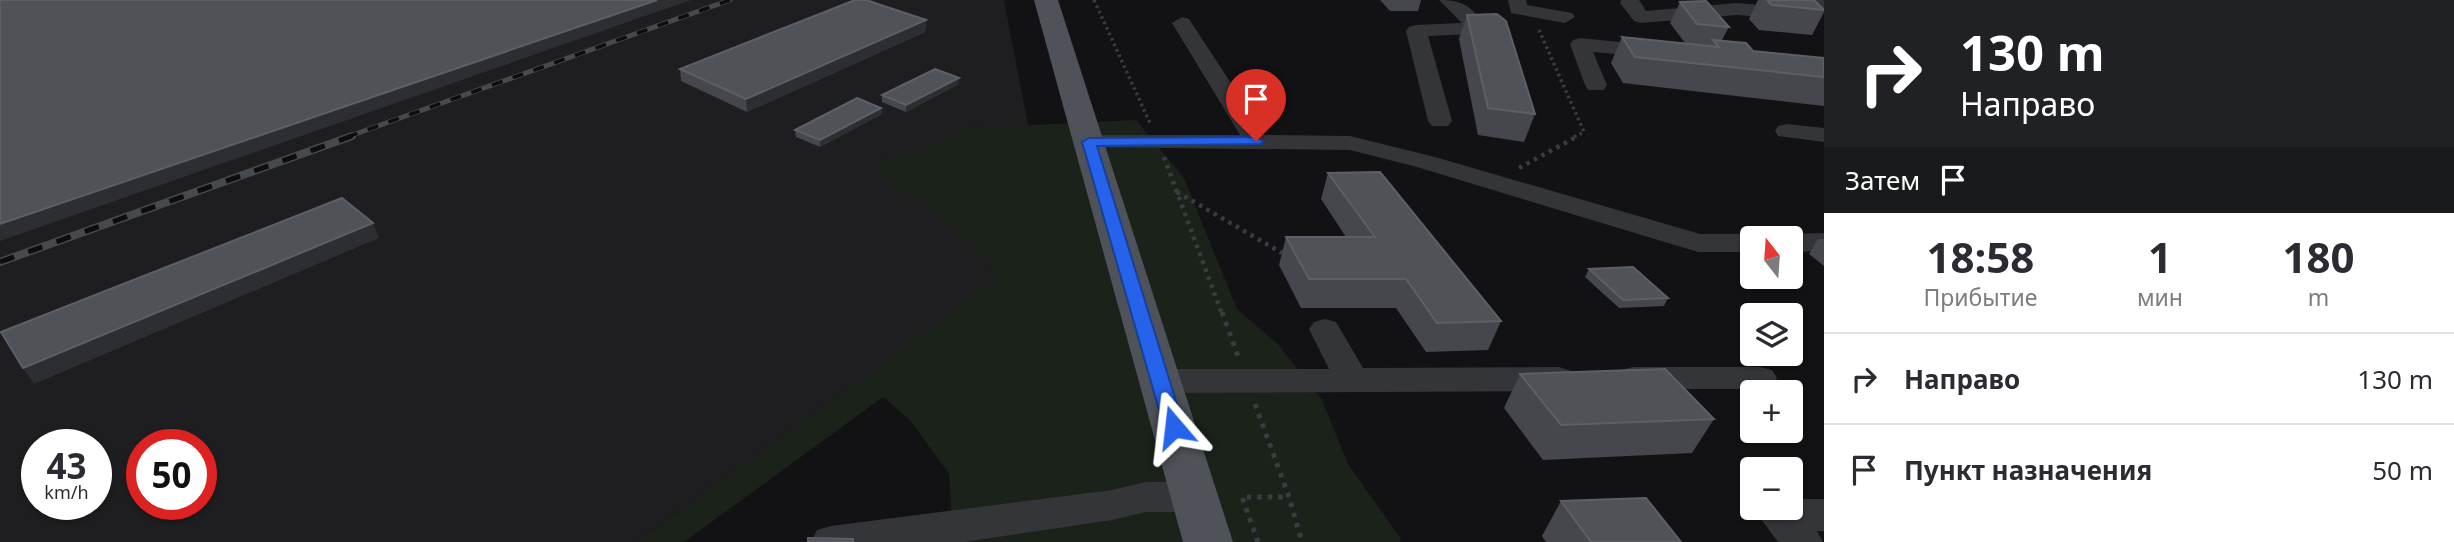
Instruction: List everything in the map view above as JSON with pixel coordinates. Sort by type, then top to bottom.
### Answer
[{"type":"main road","points":[[1046,0],[1208,542]]},
{"type":"lane","points":[[1440,121],[1416,31],[1475,28],[1469,17],[1448,0]]},
{"type":"lane","points":[[1517,0],[1518,9],[1565,17]]},
{"type":"lane","points":[[1630,0],[1629,3],[1641,17],[1737,9],[1801,14],[1824,1]]},
{"type":"lane","points":[[1182,23],[1256,141]]},
{"type":"lane","points":[[1596,85],[1580,44],[1675,54]]},
{"type":"lane","points":[[1787,131],[1824,135]]},
{"type":"lane","points":[[1089,142],[1350,143],[1426,162],[1698,243],[1740,243]]},
{"type":"lane","points":[[1803,243],[1824,242]]},
{"type":"lane","points":[[1325,329],[1352,380]]},
{"type":"lane","points":[[1160,381],[1760,378]]},
{"type":"lane","points":[[831,542],[913,537],[1112,505],[1146,497],[1195,497]]},
{"type":"lane","points":[[1803,542],[1778,515],[1824,514]]},
{"type":"path","points":[[1094,0],[1159,143],[1289,496],[1302,542]]},
{"type":"path","points":[[1526,29],[1540,30],[1584,132],[1518,167],[1528,173]]},
{"type":"path","points":[[1176,191],[1282,253]]},
{"type":"path","points":[[1258,542],[1242,497],[1289,496]]},
{"type":"shaded area","points":[[0,0],[1004,0],[1051,245],[636,542],[0,542]]},
{"type":"shaded area","points":[[1136,120],[1184,178],[1237,309],[1278,344],[1322,400],[1348,464],[1401,539],[1400,542],[953,542],[949,474],[910,420],[883,397],[684,542],[636,542],[863,379],[999,275],[954,228],[890,181],[876,162],[905,156],[971,128]]},
{"type":"building","points":[[0,0],[657,0],[0,224]]},
{"type":"building","points":[[855,0],[866,0],[926,20],[746,99],[680,69]]},
{"type":"building","points":[[1767,0],[1814,0],[1824,10],[1772,5]]},
{"type":"building","points":[[1706,1],[1729,27],[1697,24],[1680,2]]},
{"type":"building","points":[[1497,14],[1506,21],[1535,114],[1488,108],[1467,15]]},
{"type":"building","points":[[1622,37],[1719,47],[1713,40],[1746,43],[1753,51],[1824,58],[1824,77],[1635,57]]},
{"type":"building","points":[[935,69],[959,78],[906,105],[882,95]]},
{"type":"building","points":[[857,98],[881,108],[820,140],[795,130]]},
{"type":"building","points":[[1380,172],[1501,321],[1437,323],[1406,279],[1309,279],[1286,237],[1375,237],[1328,173]]},
{"type":"building","points":[[342,198],[373,223],[23,368],[1,332]]},
{"type":"building","points":[[1633,267],[1668,298],[1623,300],[1589,269]]},
{"type":"building","points":[[1665,369],[1714,419],[1561,425],[1520,374]]},
{"type":"building","points":[[1646,498],[1681,542],[1591,542],[1561,501]]},
{"type":"building","points":[[808,538],[853,539],[853,542],[808,542]]},
{"type":"railway","points":[[347,137],[730,0]]},
{"type":"railway","points":[[0,262],[352,136]]},
{"type":"route","points":[[1174,427],[1089,142],[1256,141]]}]
